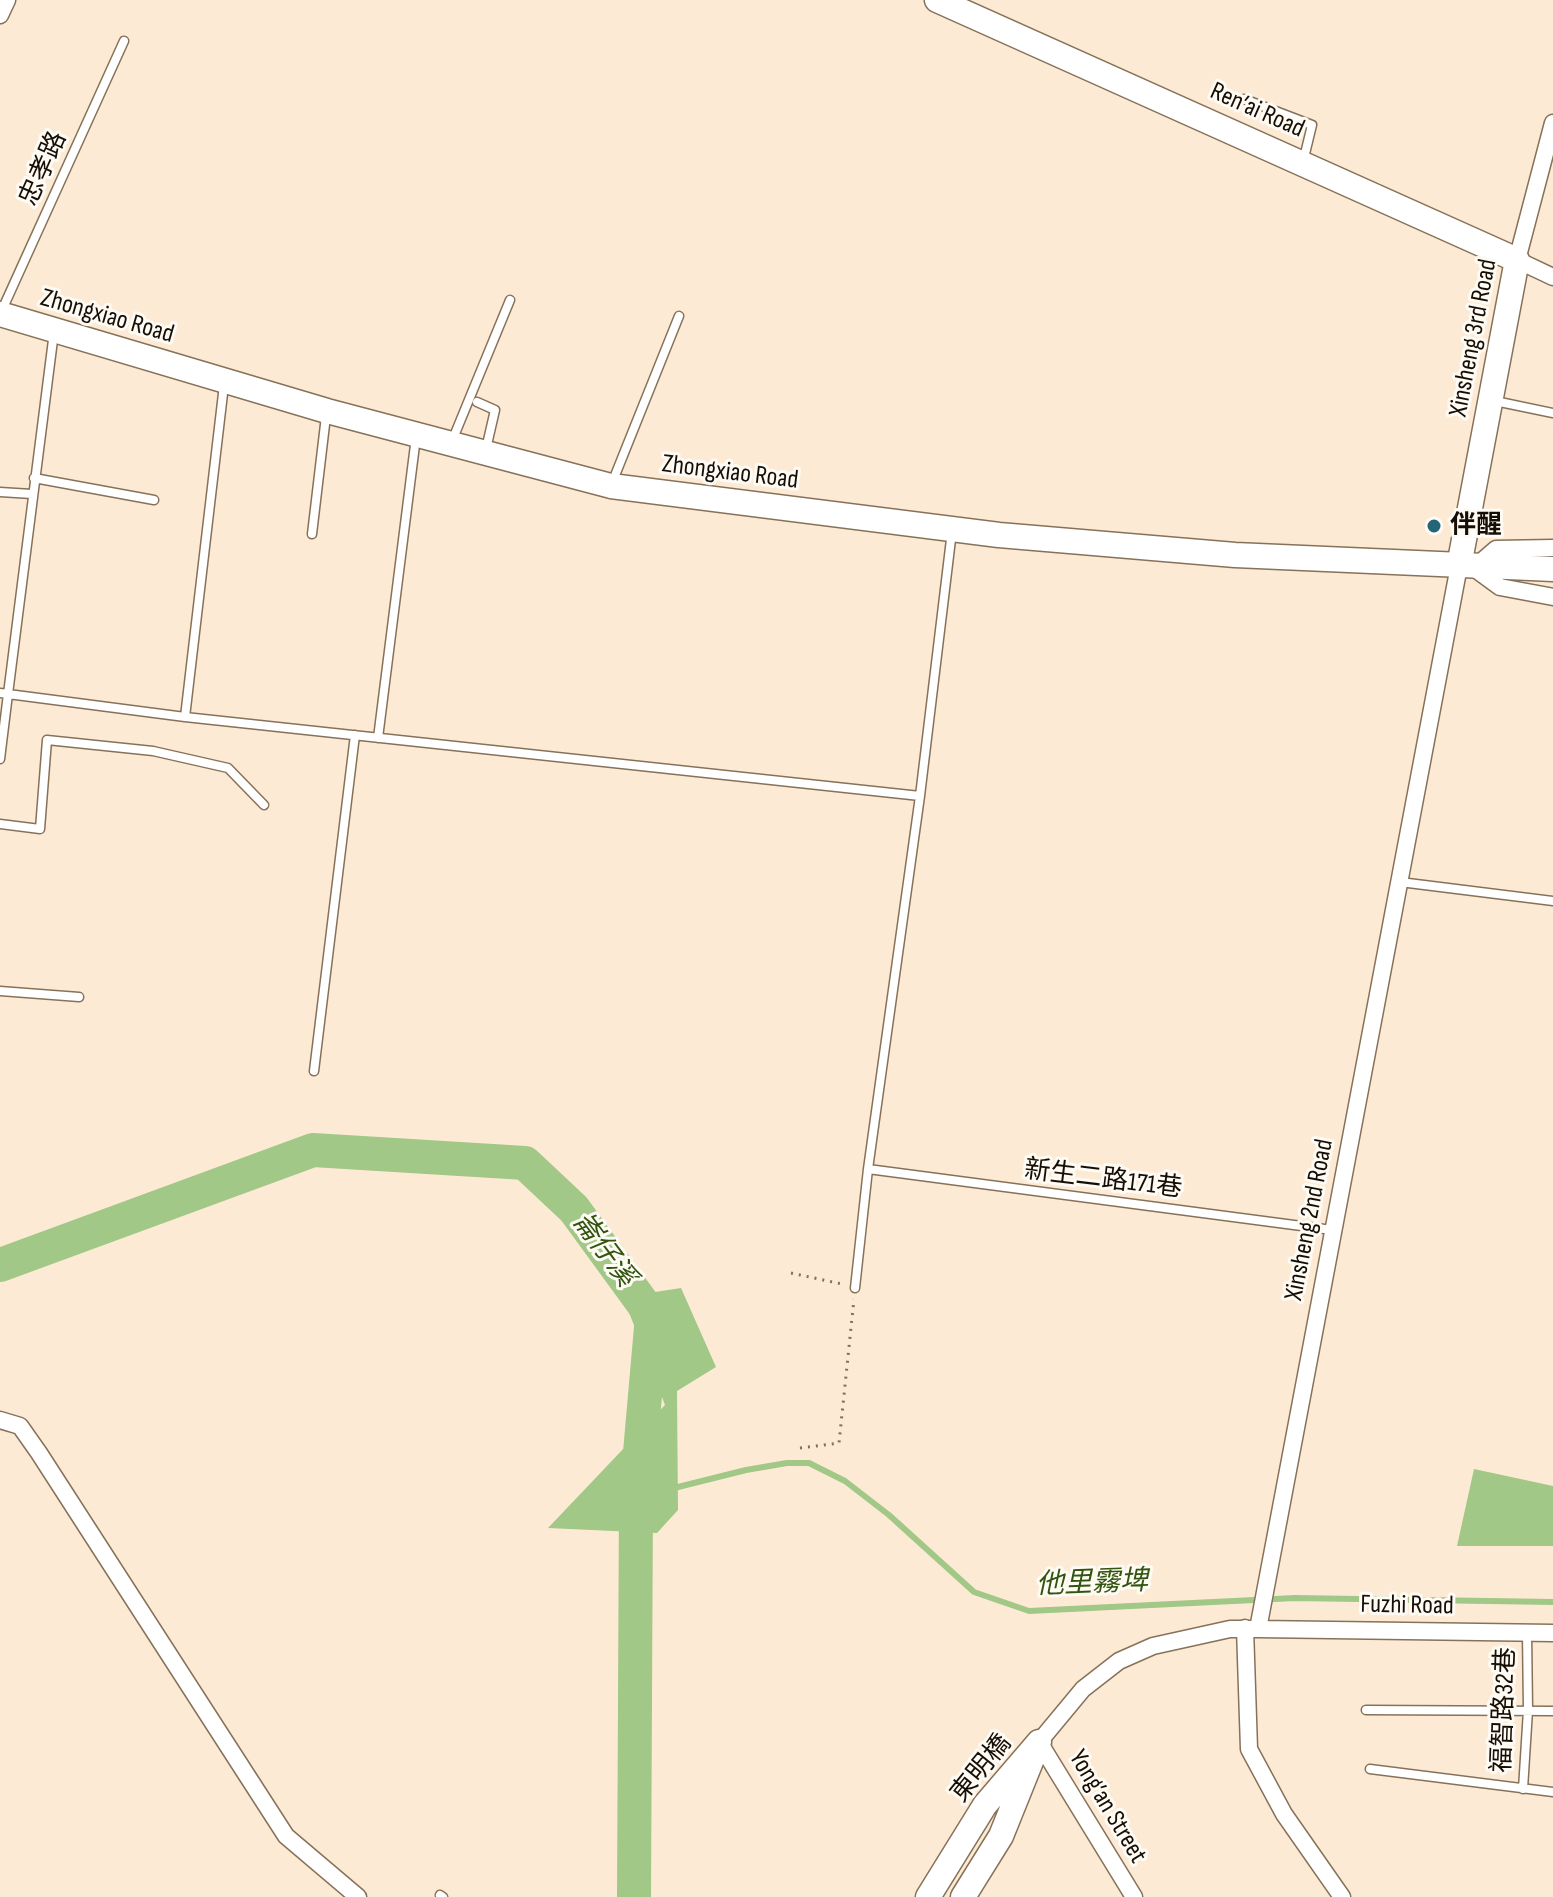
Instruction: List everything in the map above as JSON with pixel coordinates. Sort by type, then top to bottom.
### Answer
[{"type":"main road","name":"Ren’ai Road","points":[[937,0],[1517,260]]},
{"type":"main road","name":"Xinsheng 3rd Road","points":[[1467,567],[1490,400],[1517,260]]},
{"type":"main road","name":"Zhongxiao Road","points":[[0,314],[327,411],[611,486],[952,530],[1235,555],[1467,567]]},
{"type":"main road","points":[[1467,567],[1553,569]]},
{"type":"main road","name":"東明橋","points":[[928,1897],[985,1805],[1039,1742]]},
{"type":"main road","name":"東明橋","points":[[963,1897],[1001,1836],[1039,1742]]},
{"type":"street","points":[[0,15],[7,0]]},
{"type":"street","name":"Xinsheng 3rd Road","points":[[1517,260],[1553,123]]},
{"type":"street","name":"Ren’ai Road","points":[[1517,260],[1553,277]]},
{"type":"street","points":[[1467,567],[1496,549],[1553,548]]},
{"type":"street","name":"Zhongxiao Road","points":[[1467,567],[1500,587],[1553,597]]},
{"type":"street","name":"Xinsheng 2nd Road","points":[[1342,1897],[1284,1814],[1249,1749],[1252,1629],[1400,882],[1467,567]]},
{"type":"street","points":[[0,1420],[20,1426],[39,1453],[286,1836],[358,1897]]},
{"type":"street","points":[[1039,1742],[1083,1689],[1119,1661],[1153,1646],[1252,1629]]},
{"type":"street","name":"Fuzhi Road","points":[[1252,1629],[1553,1633]]},
{"type":"street","name":"Yong’an Street","points":[[1039,1742],[1134,1897]]},
{"type":"lane","name":"忠孝路","points":[[0,314],[124,41]]},
{"type":"lane","points":[[1244,99],[1312,125],[1303,162]]},
{"type":"lane","points":[[451,445],[510,300]]},
{"type":"lane","points":[[611,486],[679,316]]},
{"type":"lane","points":[[0,759],[4,693],[55,331]]},
{"type":"lane","points":[[185,717],[225,380]]},
{"type":"lane","points":[[1490,400],[1553,413]]},
{"type":"lane","points":[[477,402],[495,410],[485,454]]},
{"type":"lane","points":[[312,534],[327,411]]},
{"type":"lane","points":[[378,738],[416,436]]},
{"type":"lane","points":[[34,478],[154,500]]},
{"type":"lane","points":[[0,492],[32,494]]},
{"type":"lane","points":[[855,1288],[952,530]]},
{"type":"lane","points":[[4,693],[185,717],[920,796]]},
{"type":"lane","points":[[314,1071],[355,735]]},
{"type":"lane","points":[[0,824],[40,829],[47,740],[153,751],[228,768],[264,805]]},
{"type":"lane","points":[[1400,882],[1553,901]]},
{"type":"lane","points":[[0,991],[79,997]]},
{"type":"lane","name":"新生二路171巷","points":[[868,1169],[1332,1230]]},
{"type":"lane","name":"福智路32巷","points":[[1523,1789],[1528,1710],[1527,1633]]},
{"type":"lane","points":[[1366,1710],[1553,1711]]},
{"type":"lane","points":[[1370,1769],[1553,1792]]},
{"type":"path","points":[[791,1273],[830,1279],[855,1288],[839,1443],[800,1448]]},
{"type":"shaded area","points":[[681,1288],[716,1367],[677,1391],[678,1510],[657,1533],[548,1528],[665,1405],[623,1297]]},
{"type":"shaded area","points":[[1474,1469],[1553,1486],[1553,1546],[1457,1546]]},
{"type":"waterway","name":"崙仔溪","points":[[0,1265],[313,1150],[525,1163],[574,1209],[652,1316],[636,1498],[634,1897]]},
{"type":"waterway","name":"他里霧埤","points":[[670,1489],[746,1470],[787,1463],[809,1463],[845,1481],[889,1515],[974,1592],[1029,1611],[1295,1598],[1553,1602]]},
{"type":"place","name":"伴醒","points":[[1434,526]]}]
